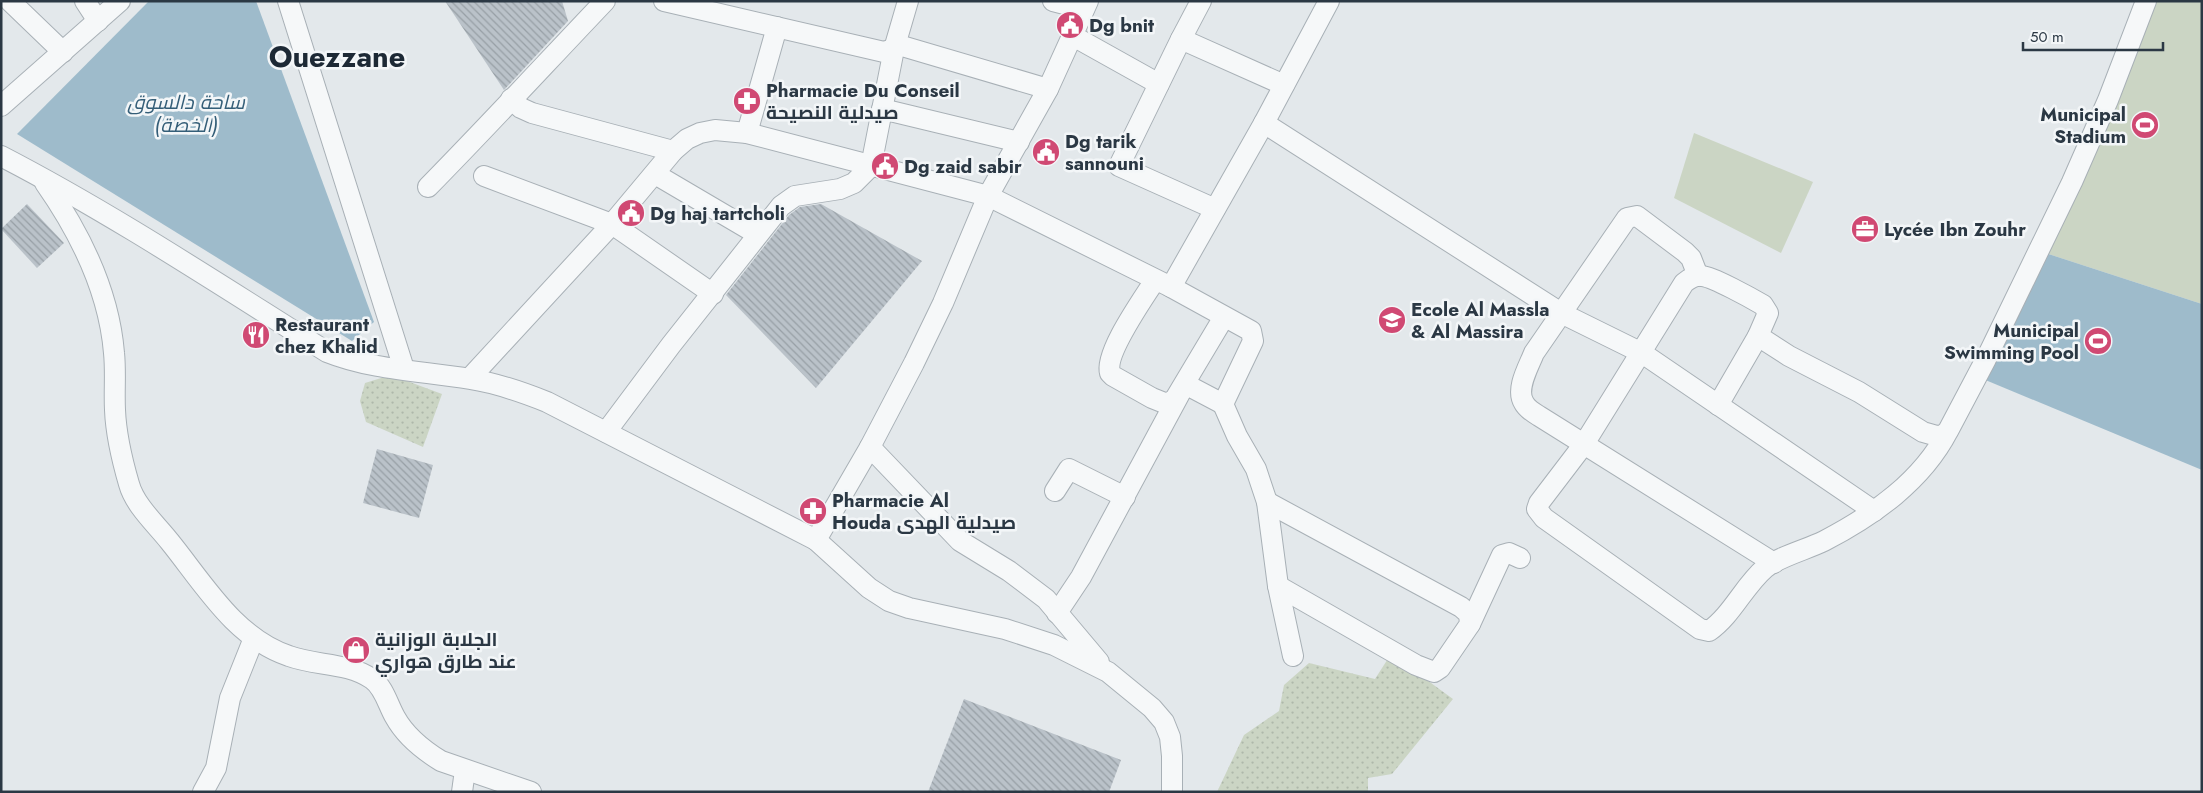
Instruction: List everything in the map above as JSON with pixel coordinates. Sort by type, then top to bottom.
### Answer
[{"type":"street","points":[[10,1],[63,52]]},
{"type":"street","points":[[85,1],[98,22]]},
{"type":"street","points":[[1,106],[120,1]]},
{"type":"street","points":[[288,1],[404,370]]},
{"type":"street","points":[[428,187],[475,140],[511,99],[605,1]]},
{"type":"street","points":[[664,1],[884,52],[902,46],[1048,89]]},
{"type":"street","points":[[606,432],[757,234],[782,206],[795,196],[840,189],[854,183],[871,166],[894,49],[908,1]]},
{"type":"street","points":[[816,540],[870,447],[914,363],[943,303],[988,196],[1048,89],[1086,5],[1053,1]]},
{"type":"street","points":[[1201,1],[1119,166],[1215,209]]},
{"type":"street","points":[[1224,317],[1172,402],[1163,404],[1112,376],[1109,370],[1110,361],[1118,339],[1163,283],[1215,209],[1264,124],[1330,1]]},
{"type":"street","points":[[1718,405],[1758,336],[1768,313],[1764,305],[1708,278],[1698,276],[1688,279],[1684,283],[1584,444],[1539,503],[1537,509],[1540,514],[1700,629],[1706,631],[1712,629],[1764,569],[1825,541],[1874,511],[1898,493],[1940,447],[1986,360],[2072,182],[2108,100],[2146,1]]},
{"type":"street","points":[[747,133],[777,27]]},
{"type":"street","points":[[1073,36],[1159,84]]},
{"type":"street","points":[[1181,39],[1284,85]]},
{"type":"street","points":[[511,99],[521,108],[532,113],[673,151]]},
{"type":"street","points":[[882,109],[1019,142]]},
{"type":"street","points":[[1264,124],[1560,313],[1642,353],[1874,511]]},
{"type":"street","points":[[470,378],[612,224],[673,151],[687,139],[700,133],[715,130],[747,133],[988,196],[1163,283],[1251,331],[1254,341],[1223,404]]},
{"type":"street","points":[[1,156],[39,176],[197,270],[327,352],[350,361],[470,378],[497,384],[540,399],[816,540],[869,588],[889,601],[908,608],[1005,630],[1054,645],[1108,672]]},
{"type":"street","points":[[655,174],[757,234]]},
{"type":"street","points":[[39,176],[63,209],[79,239],[100,288],[111,326],[117,434],[130,487],[138,503],[206,589],[230,617],[254,638],[289,657],[358,671],[371,678],[379,684],[396,719],[418,745],[441,761],[531,792]]},
{"type":"street","points":[[484,176],[612,224],[713,294]]},
{"type":"street","points":[[1698,276],[1691,258],[1685,252],[1638,216],[1632,215],[1627,218],[1534,353],[1524,378],[1521,396],[1524,404],[1530,410],[1774,563]]},
{"type":"street","points":[[1758,336],[1789,356],[1859,392],[1923,432],[1937,436],[1943,435],[1948,431]]},
{"type":"street","points":[[1184,384],[1223,404],[1237,436],[1256,469],[1267,502],[1278,586],[1293,656]]},
{"type":"street","points":[[1057,613],[1081,577],[1184,384]]},
{"type":"street","points":[[870,447],[960,541],[1027,583],[1046,599],[1108,672],[1152,708],[1164,722],[1170,737],[1172,792]]},
{"type":"street","points":[[1055,491],[1069,469],[1125,497]]},
{"type":"street","points":[[1267,502],[1461,607],[1469,614],[1470,624]]},
{"type":"street","points":[[1278,586],[1416,665],[1434,672],[1440,668],[1470,624],[1502,555],[1509,553],[1520,558]]},
{"type":"street","points":[[204,792],[216,768],[230,698],[254,638]]},
{"type":"street","points":[[462,792],[465,770]]},
{"type":"green space","name":"Municipal Stadium","points":[[2147,1],[2202,1],[2202,304],[2030,248]]},
{"type":"green space","points":[[1694,133],[1813,182],[1781,253],[1674,198]]},
{"type":"green space","points":[[391,375],[442,394],[423,447],[366,422],[360,401],[365,383]]},
{"type":"green space","points":[[1391,654],[1453,699],[1392,774],[1368,778],[1368,792],[1217,792],[1244,735],[1279,711],[1284,685],[1309,663],[1375,679]]},
{"type":"water","name":"ساحة دالسوق (الخصة)","points":[[149,1],[256,1],[374,322],[352,341],[17,134]]},
{"type":"water","name":"Municipal Swimming Pool","points":[[2030,248],[2202,304],[2202,470],[1983,379]]},
{"type":"building","points":[[445,1],[562,1],[568,21],[504,90]]},
{"type":"building","points":[[27,204],[64,243],[37,268],[1,229]]},
{"type":"building","points":[[821,204],[922,261],[816,388],[726,295],[789,215],[800,207]]},
{"type":"building","points":[[377,449],[433,465],[419,518],[363,503]]},
{"type":"building","points":[[964,699],[1121,760],[1109,792],[928,792]]},
{"type":"place","name":"Dg bnit","points":[[1070,25]]},
{"type":"place","name":"Pharmacie Du Conseil صيدلية النصيحة","points":[[747,101]]},
{"type":"place","name":"Municipal Stadium","points":[[2145,125]]},
{"type":"place","name":"Dg tarik sannouni","points":[[1046,152]]},
{"type":"place","name":"Dg zaid sabir","points":[[885,166]]},
{"type":"place","name":"Dg haj tartcholi","points":[[631,213]]},
{"type":"place","name":"Lycée Ibn Zouhr","points":[[1865,229]]},
{"type":"place","name":"Ecole Al Massla & Al Massira","points":[[1392,320]]},
{"type":"place","name":"Restaurant chez Khalid","points":[[256,335]]},
{"type":"place","name":"Municipal Swimming Pool","points":[[2098,341]]},
{"type":"place","name":"Pharmacie Al Houda صيدلية الهدى","points":[[813,511]]},
{"type":"place","name":"الجلابة الوزانية عند طارق هواري","points":[[356,650]]},
{"type":"district","name":"Ouezzane","points":[[337,57]]}]
